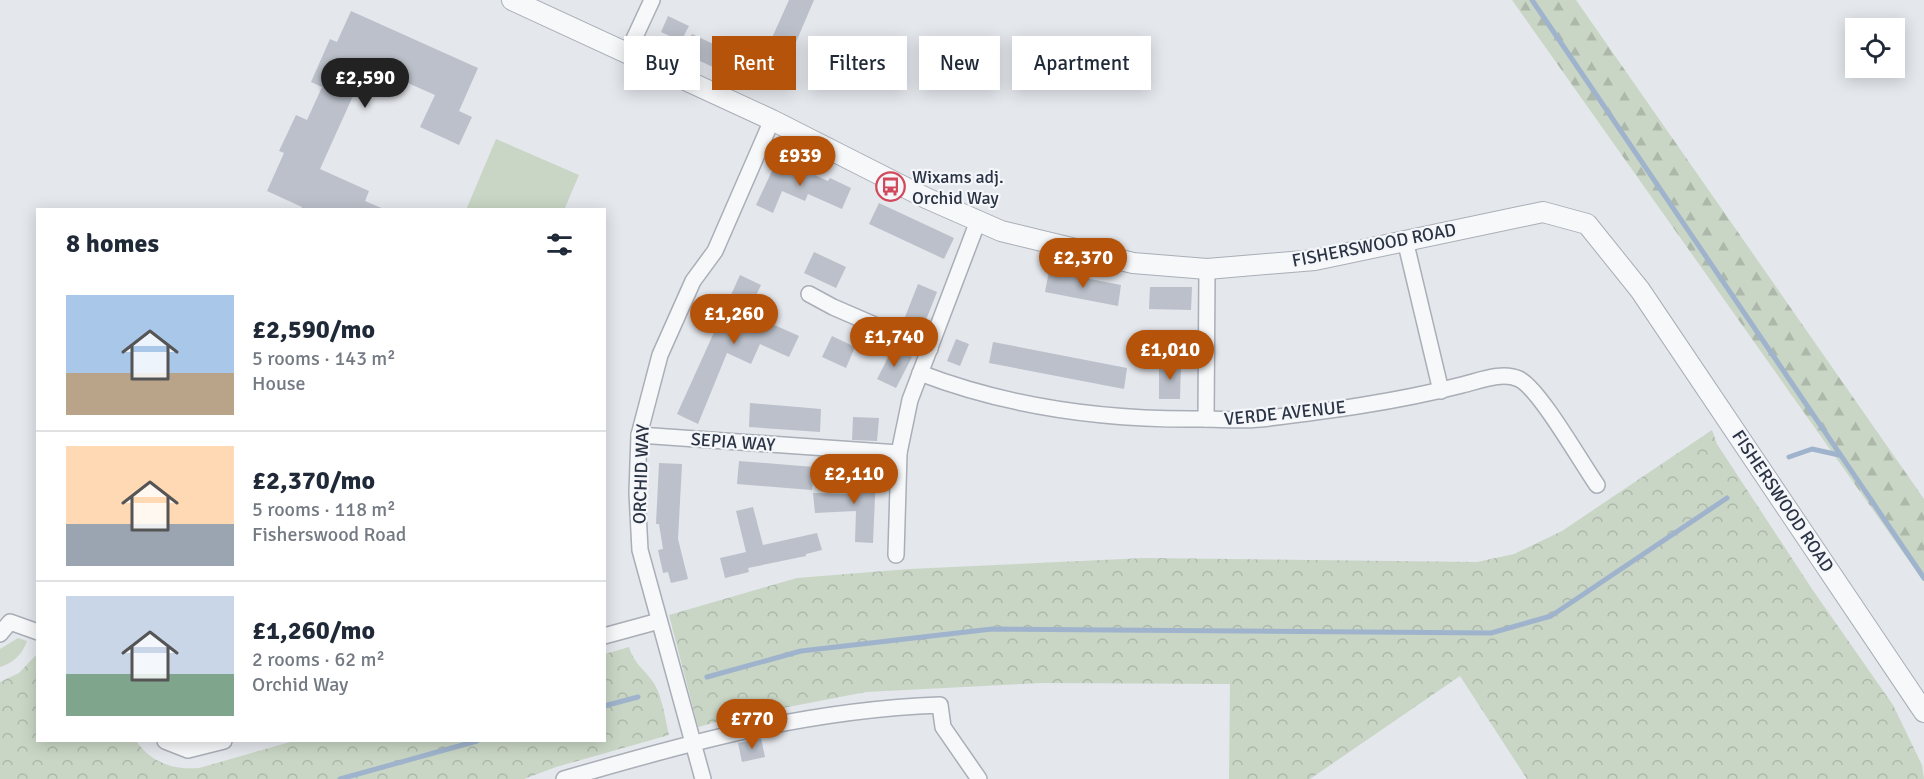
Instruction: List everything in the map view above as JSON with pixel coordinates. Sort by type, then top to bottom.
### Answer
[{"type":"street","name":"FISHERSWOOD ROAD","points":[[512,0],[624,53]]},
{"type":"street","points":[[635,36],[652,0]]},
{"type":"street","name":"FISHERSWOOD ROAD","points":[[700,87],[1001,231],[1133,263],[1207,269],[1315,260],[1543,212],[1587,224],[1640,290],[1924,712]]},
{"type":"street","name":"ORCHID WAY","points":[[703,779],[640,550],[637,493],[639,435],[651,381],[664,344],[693,280],[714,251],[772,120]]},
{"type":"street","points":[[896,555],[899,453],[910,400],[978,221]]},
{"type":"street","points":[[1405,240],[1441,390]]},
{"type":"street","points":[[1206,419],[1207,269]]},
{"type":"street","points":[[809,294],[833,308],[930,349]]},
{"type":"street","name":"VERDE AVENUE","points":[[920,373],[965,390],[1022,404],[1098,415],[1155,419],[1258,419],[1407,398],[1508,376],[1530,386],[1597,485]]},
{"type":"street","name":"SEPIA WAY","points":[[639,435],[899,453]]},
{"type":"street","points":[[606,635],[659,621]]},
{"type":"street","points":[[0,634],[10,622],[36,631]]},
{"type":"street","points":[[564,779],[740,729],[871,709],[940,705],[943,727],[979,779]]},
{"type":"street","points":[[168,742],[188,750],[220,742]]},
{"type":"green space","points":[[1512,0],[1576,0],[1924,499],[1924,582]]},
{"type":"green space","points":[[496,139],[579,175],[565,208],[467,208]]},
{"type":"green space","points":[[1712,430],[1717,444],[1812,589],[1893,705],[1922,765],[1924,779],[1527,779],[1460,676],[1310,779],[1229,779],[1230,684],[1041,683],[866,692],[736,717],[698,727],[669,615],[797,578],[909,569],[1145,558],[1477,562],[1514,554],[1562,531]]},
{"type":"green space","points":[[18,638],[27,641],[20,654],[13,661],[0,667],[0,649]]},
{"type":"green space","points":[[629,647],[634,659],[658,691],[669,735],[556,767],[524,779],[0,779],[0,682],[19,673],[35,656],[36,742],[137,742],[149,755],[164,764],[180,768],[199,768],[290,742],[606,742],[606,654]]},
{"type":"building","points":[[789,0],[814,0],[796,42],[796,36],[773,36]]},
{"type":"building","points":[[351,11],[478,68],[459,111],[472,117],[459,145],[420,127],[435,95],[367,65],[320,169],[369,191],[365,201],[381,208],[302,208],[267,191],[284,153],[279,151],[296,115],[307,120],[322,87],[311,82],[330,39],[337,42]]},
{"type":"building","points":[[668,16],[689,26],[684,36],[670,36],[661,32]]},
{"type":"building","points":[[700,38],[712,43],[712,67],[700,61]]},
{"type":"building","points":[[778,158],[828,181],[830,178],[851,188],[842,209],[808,194],[805,201],[782,191],[773,213],[756,205]]},
{"type":"building","points":[[879,203],[954,238],[944,259],[869,224]]},
{"type":"building","points":[[814,252],[846,267],[836,288],[804,273]]},
{"type":"building","points":[[1049,271],[1121,285],[1118,306],[1045,292]]},
{"type":"building","points":[[740,275],[761,285],[750,308],[772,318],[770,323],[799,336],[789,357],[760,344],[751,364],[727,353],[698,424],[677,414]]},
{"type":"building","points":[[918,284],[937,292],[924,325],[905,317]]},
{"type":"building","points":[[1150,287],[1192,287],[1191,310],[1149,309]]},
{"type":"building","points":[[832,336],[855,347],[846,368],[822,357]]},
{"type":"building","points":[[956,339],[969,344],[960,366],[947,361]]},
{"type":"building","points":[[993,342],[1127,368],[1124,389],[989,363]]},
{"type":"building","points":[[893,348],[912,357],[896,388],[877,379]]},
{"type":"building","points":[[1159,364],[1181,364],[1180,399],[1159,399]]},
{"type":"building","points":[[750,403],[821,409],[820,432],[749,427]]},
{"type":"building","points":[[853,417],[879,418],[877,441],[852,440]]},
{"type":"building","points":[[739,461],[814,467],[812,490],[737,484]]},
{"type":"building","points":[[659,463],[682,464],[678,539],[688,579],[671,583],[668,572],[663,573],[658,550],[663,549],[659,524],[656,524]]},
{"type":"building","points":[[855,473],[876,474],[873,543],[855,542],[856,511],[815,513],[813,493],[854,494]]},
{"type":"building","points":[[753,507],[763,545],[817,533],[822,550],[806,554],[806,556],[748,568],[749,572],[725,578],[720,558],[746,552],[736,511]]},
{"type":"building","points":[[761,738],[765,757],[742,762],[738,743]]},
{"type":"waterway","points":[[1532,0],[1924,578]]},
{"type":"waterway","points":[[1789,457],[1812,449],[1839,455]]},
{"type":"waterway","points":[[707,677],[801,651],[992,629],[1491,633],[1551,616],[1727,498]]},
{"type":"waterway","points":[[606,705],[638,697]]},
{"type":"waterway","points":[[340,779],[473,742]]},
{"type":"place","name":"Wixams adj. Orchid Way","points":[[891,187]]}]
